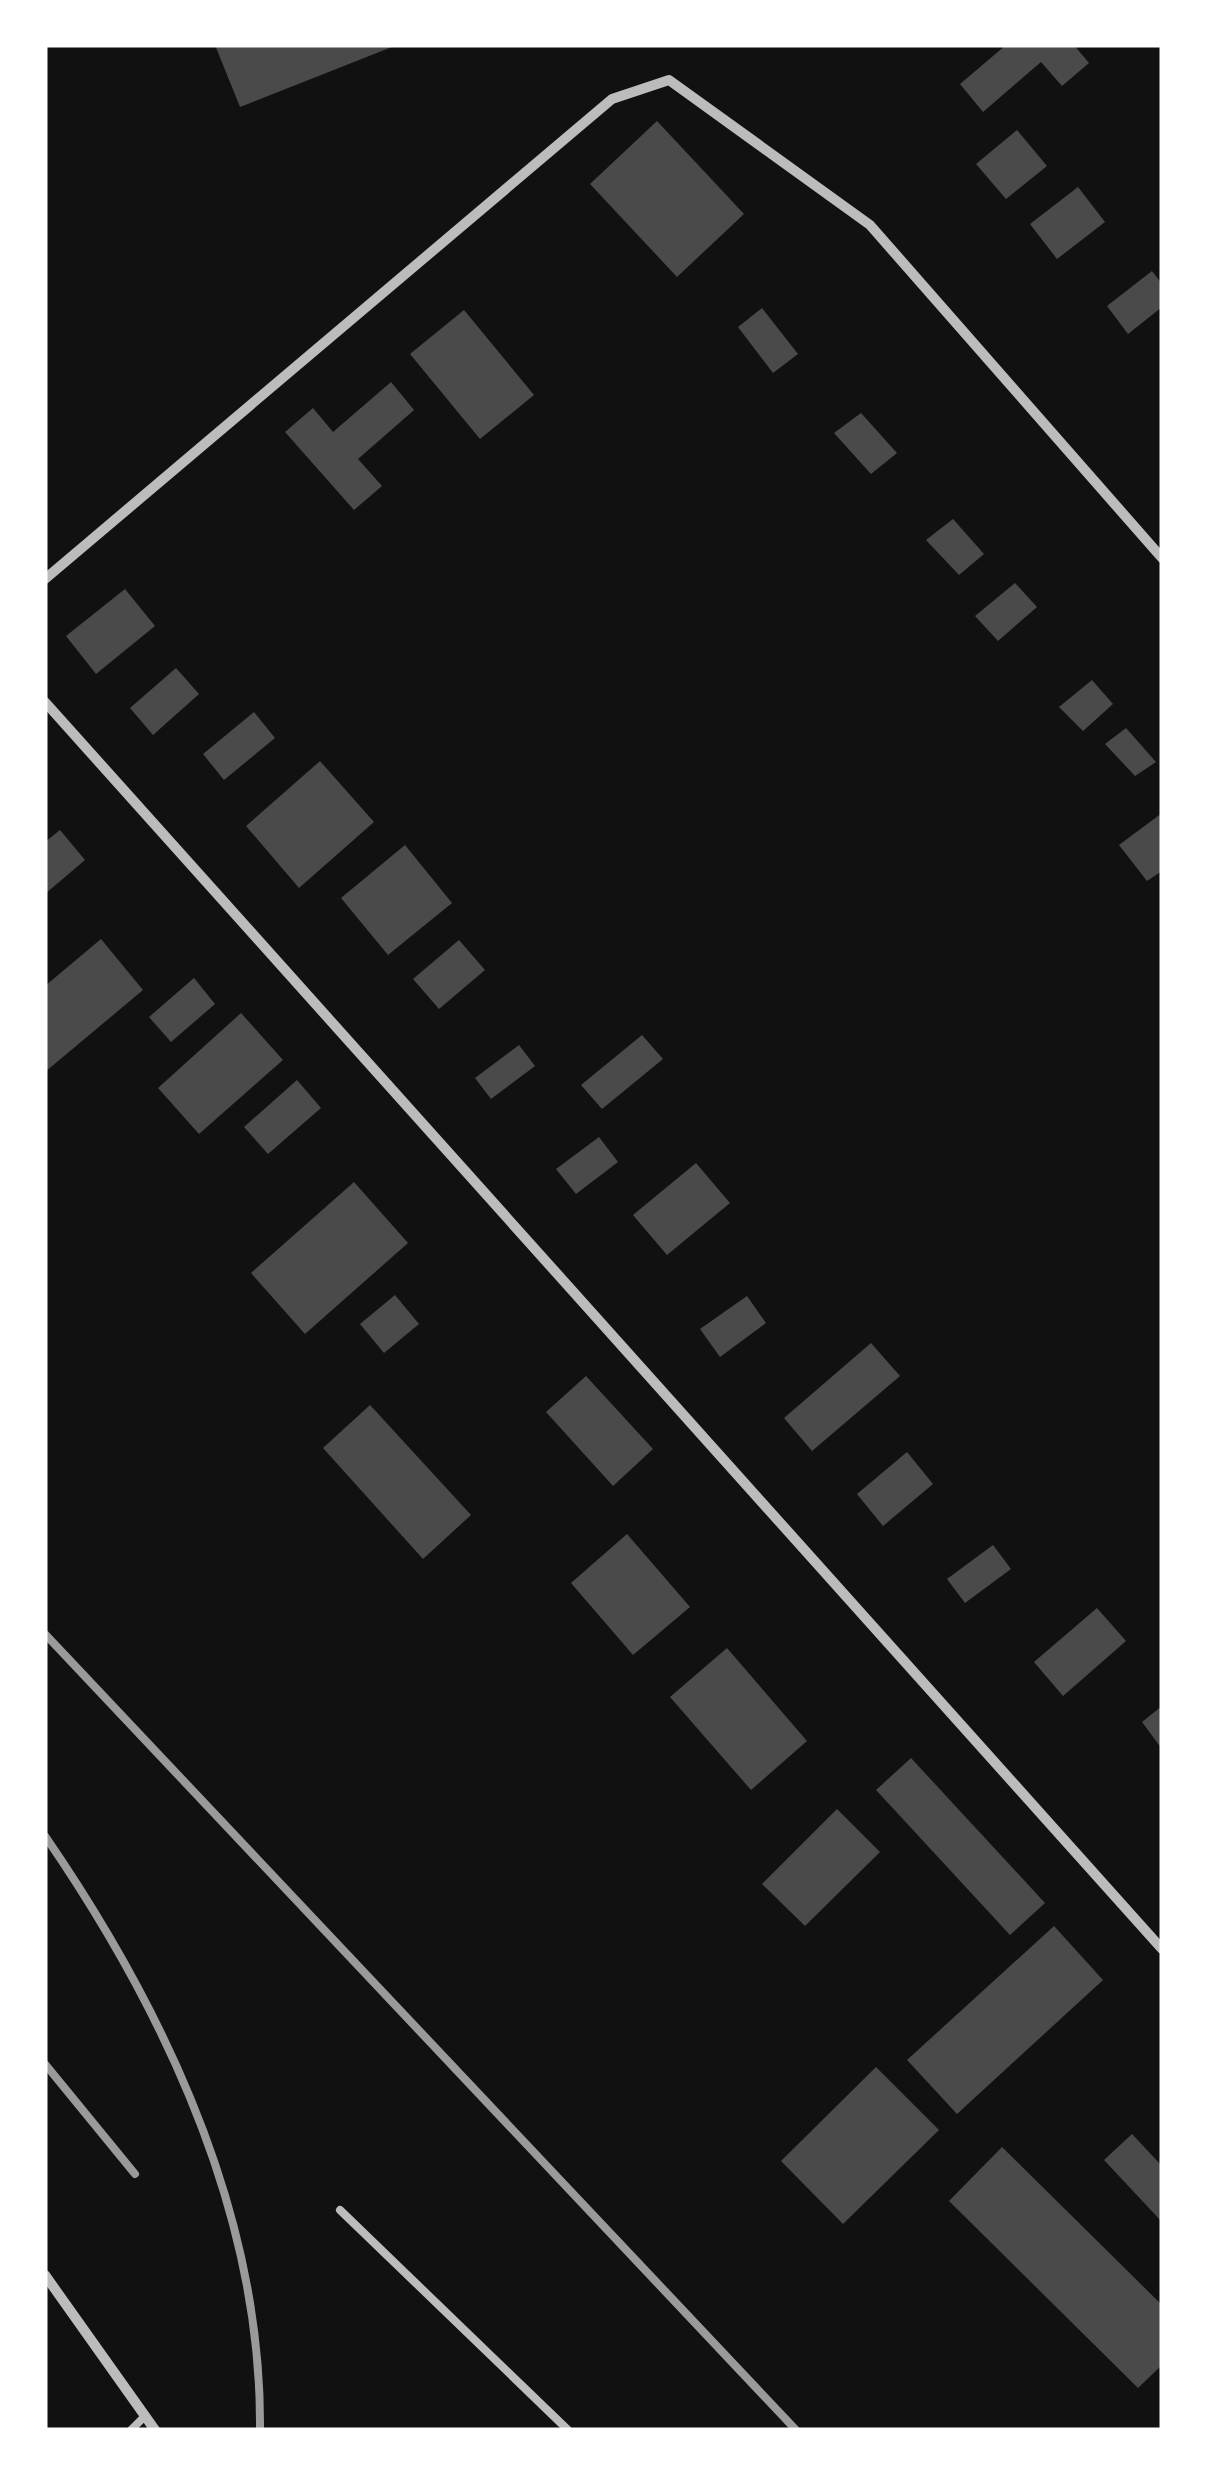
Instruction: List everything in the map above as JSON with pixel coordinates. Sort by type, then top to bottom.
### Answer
[{"type":"street","points":[[45,580],[612,99],[670,80],[870,226],[1162,558]]},
{"type":"street","points":[[45,702],[1162,1948]]},
{"type":"street","points":[[45,2275],[155,2430]]},
{"type":"lane","points":[[340,2210],[568,2430]]},
{"type":"lane","points":[[131,2430],[146,2416]]},
{"type":"building","points":[[215,45],[397,45],[240,107]]},
{"type":"building","points":[[1006,45],[1074,45],[1089,63],[1062,86],[1041,62],[983,112],[960,84]]},
{"type":"building","points":[[657,121],[744,214],[677,277],[590,184]]},
{"type":"building","points":[[1017,130],[1047,166],[1006,199],[976,164]]},
{"type":"building","points":[[1078,187],[1105,222],[1057,259],[1030,224]]},
{"type":"building","points":[[1152,271],[1162,284],[1162,307],[1128,334],[1107,306]]},
{"type":"building","points":[[762,308],[798,354],[773,373],[738,327]]},
{"type":"building","points":[[464,310],[534,395],[480,439],[410,354]]},
{"type":"building","points":[[391,382],[414,410],[358,459],[382,486],[354,510],[285,432],[313,408],[333,432]]},
{"type":"building","points":[[861,413],[897,453],[871,474],[834,433]]},
{"type":"building","points":[[953,519],[984,554],[959,575],[926,540]]},
{"type":"building","points":[[1015,583],[1037,607],[998,641],[975,616]]},
{"type":"building","points":[[125,589],[155,626],[96,674],[66,636]]},
{"type":"building","points":[[176,668],[199,694],[153,735],[130,708]]},
{"type":"building","points":[[1092,680],[1113,704],[1083,731],[1059,707]]},
{"type":"building","points":[[254,712],[275,738],[224,780],[203,754]]},
{"type":"building","points":[[1126,728],[1156,762],[1135,776],[1105,744]]},
{"type":"building","points":[[320,761],[374,822],[299,888],[246,826]]},
{"type":"building","points":[[1162,813],[1162,871],[1147,881],[1119,845]]},
{"type":"building","points":[[60,830],[85,860],[45,894],[45,842]]},
{"type":"building","points":[[405,845],[452,903],[388,955],[341,898]]},
{"type":"building","points":[[101,939],[143,990],[45,1072],[45,986]]},
{"type":"building","points":[[459,940],[485,970],[439,1009],[413,979]]},
{"type":"building","points":[[194,978],[215,1004],[171,1042],[149,1017]]},
{"type":"building","points":[[241,1013],[283,1060],[199,1134],[158,1088]]},
{"type":"building","points":[[642,1035],[663,1059],[602,1109],[581,1085]]},
{"type":"building","points":[[519,1045],[535,1066],[491,1099],[475,1078]]},
{"type":"building","points":[[297,1080],[321,1108],[268,1154],[244,1127]]},
{"type":"building","points":[[599,1137],[618,1162],[576,1194],[556,1169]]},
{"type":"building","points":[[696,1163],[730,1203],[667,1255],[633,1215]]},
{"type":"building","points":[[354,1182],[408,1243],[305,1334],[251,1273]]},
{"type":"building","points":[[395,1295],[419,1324],[384,1353],[360,1324]]},
{"type":"building","points":[[747,1296],[766,1323],[720,1357],[700,1329]]},
{"type":"building","points":[[871,1343],[900,1376],[812,1451],[784,1418]]},
{"type":"building","points":[[586,1376],[653,1449],[613,1486],[546,1412]]},
{"type":"building","points":[[370,1405],[471,1515],[423,1559],[323,1448]]},
{"type":"building","points":[[907,1452],[933,1484],[883,1526],[857,1494]]},
{"type":"building","points":[[627,1534],[690,1607],[633,1655],[571,1583]]},
{"type":"building","points":[[993,1545],[1011,1569],[965,1603],[947,1579]]},
{"type":"building","points":[[1097,1608],[1126,1641],[1063,1696],[1034,1662]]},
{"type":"building","points":[[727,1648],[807,1741],[751,1790],[670,1697]]},
{"type":"building","points":[[1162,1706],[1162,1749],[1142,1722]]},
{"type":"building","points":[[911,1758],[1045,1903],[1010,1935],[876,1790]]},
{"type":"building","points":[[837,1809],[880,1852],[805,1926],[762,1884]]},
{"type":"building","points":[[1054,1926],[1103,1980],[957,2114],[907,2060]]},
{"type":"building","points":[[876,2067],[939,2130],[843,2224],[781,2161]]},
{"type":"building","points":[[1132,2134],[1162,2166],[1162,2222],[1104,2160]]},
{"type":"building","points":[[1002,2147],[1162,2305],[1162,2365],[1138,2388],[949,2201]]},
{"type":"railway","points":[[45,1634],[796,2430]]},
{"type":"railway","points":[[45,1836],[129,1972],[198,2117],[224,2193],[244,2271],[256,2350],[260,2430]]},
{"type":"railway","points":[[45,2064],[135,2174]]}]
